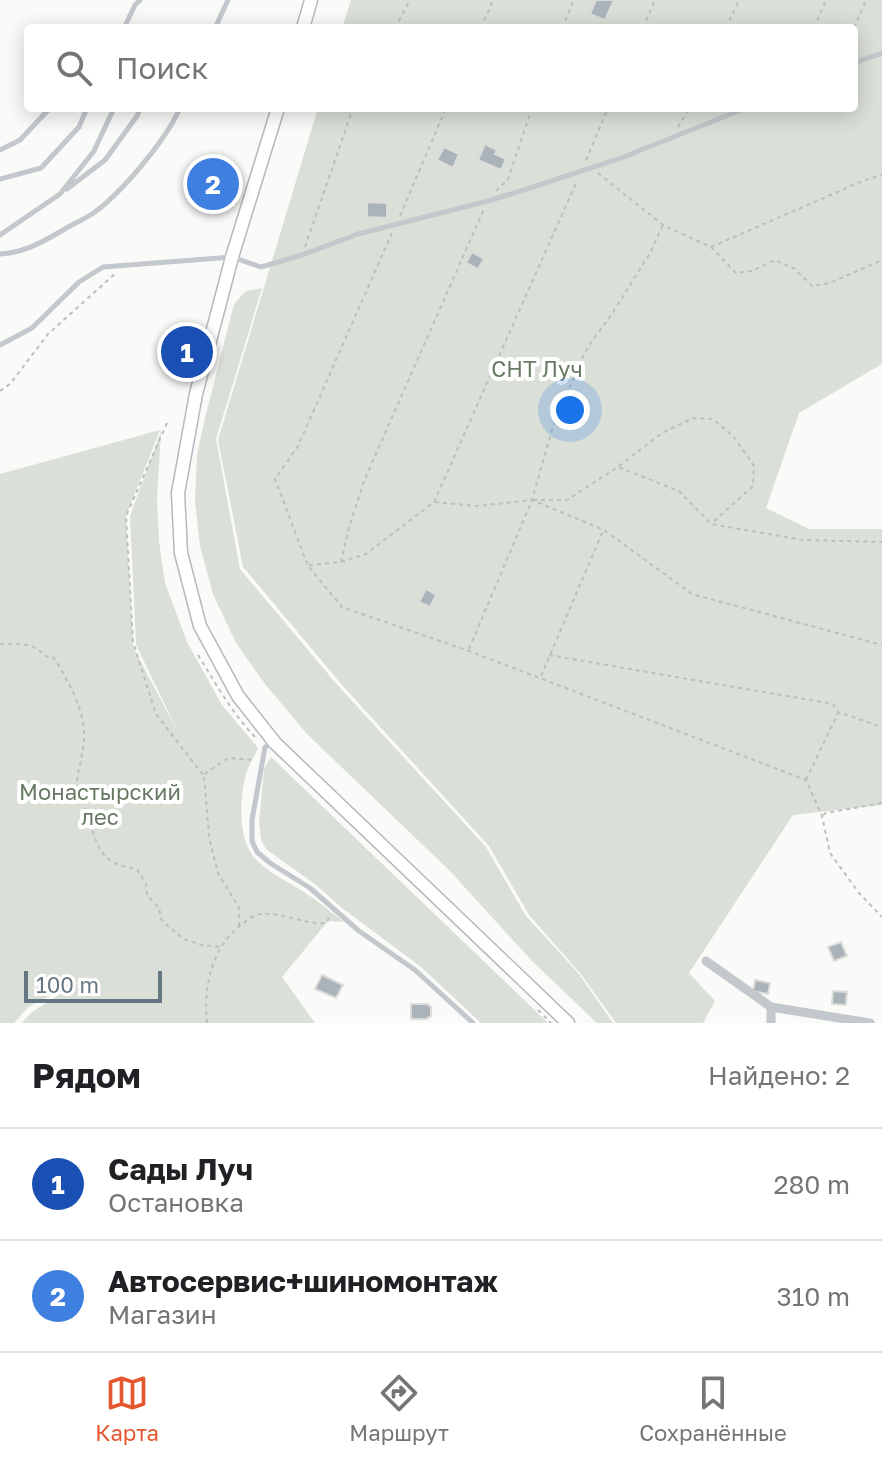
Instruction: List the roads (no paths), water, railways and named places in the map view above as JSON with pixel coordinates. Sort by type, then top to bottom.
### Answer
[{"type":"main road","points":[[304,24],[311,0]]},
{"type":"main road","points":[[277,112],[232,257],[196,394],[178,493],[181,553],[200,626],[238,696],[275,743],[568,1023]]},
{"type":"street","points":[[706,961],[771,1007],[870,1023]]},
{"type":"street","points":[[771,1007],[771,1023]]},
{"type":"lane","points":[[126,24],[140,0]]},
{"type":"lane","points":[[217,24],[228,0]]},
{"type":"lane","points":[[858,62],[882,53]]},
{"type":"lane","points":[[0,150],[20,140],[46,112]]},
{"type":"lane","points":[[0,179],[41,168],[79,127],[85,112]]},
{"type":"lane","points":[[60,194],[94,151],[112,112]]},
{"type":"lane","points":[[0,235],[105,160],[138,112]]},
{"type":"lane","points":[[0,254],[15,253],[48,239],[95,212],[125,185],[172,125],[178,112]]},
{"type":"lane","points":[[0,345],[32,328],[79,282],[103,267],[232,257],[261,267],[358,234],[488,201],[621,158],[736,112]]},
{"type":"lane","points":[[275,743],[265,747],[252,820],[252,841],[257,852],[310,888],[359,931],[415,970],[473,1023]]},
{"type":"place","name":"Автосервис+шиномонтаж","points":[[213,184]]},
{"type":"place","name":"Сады Луч","points":[[187,352]]},
{"type":"park label","name":"СНТ Луч","points":[[537,369]]},
{"type":"park label","name":"Монастырский лес","points":[[100,804]]}]
